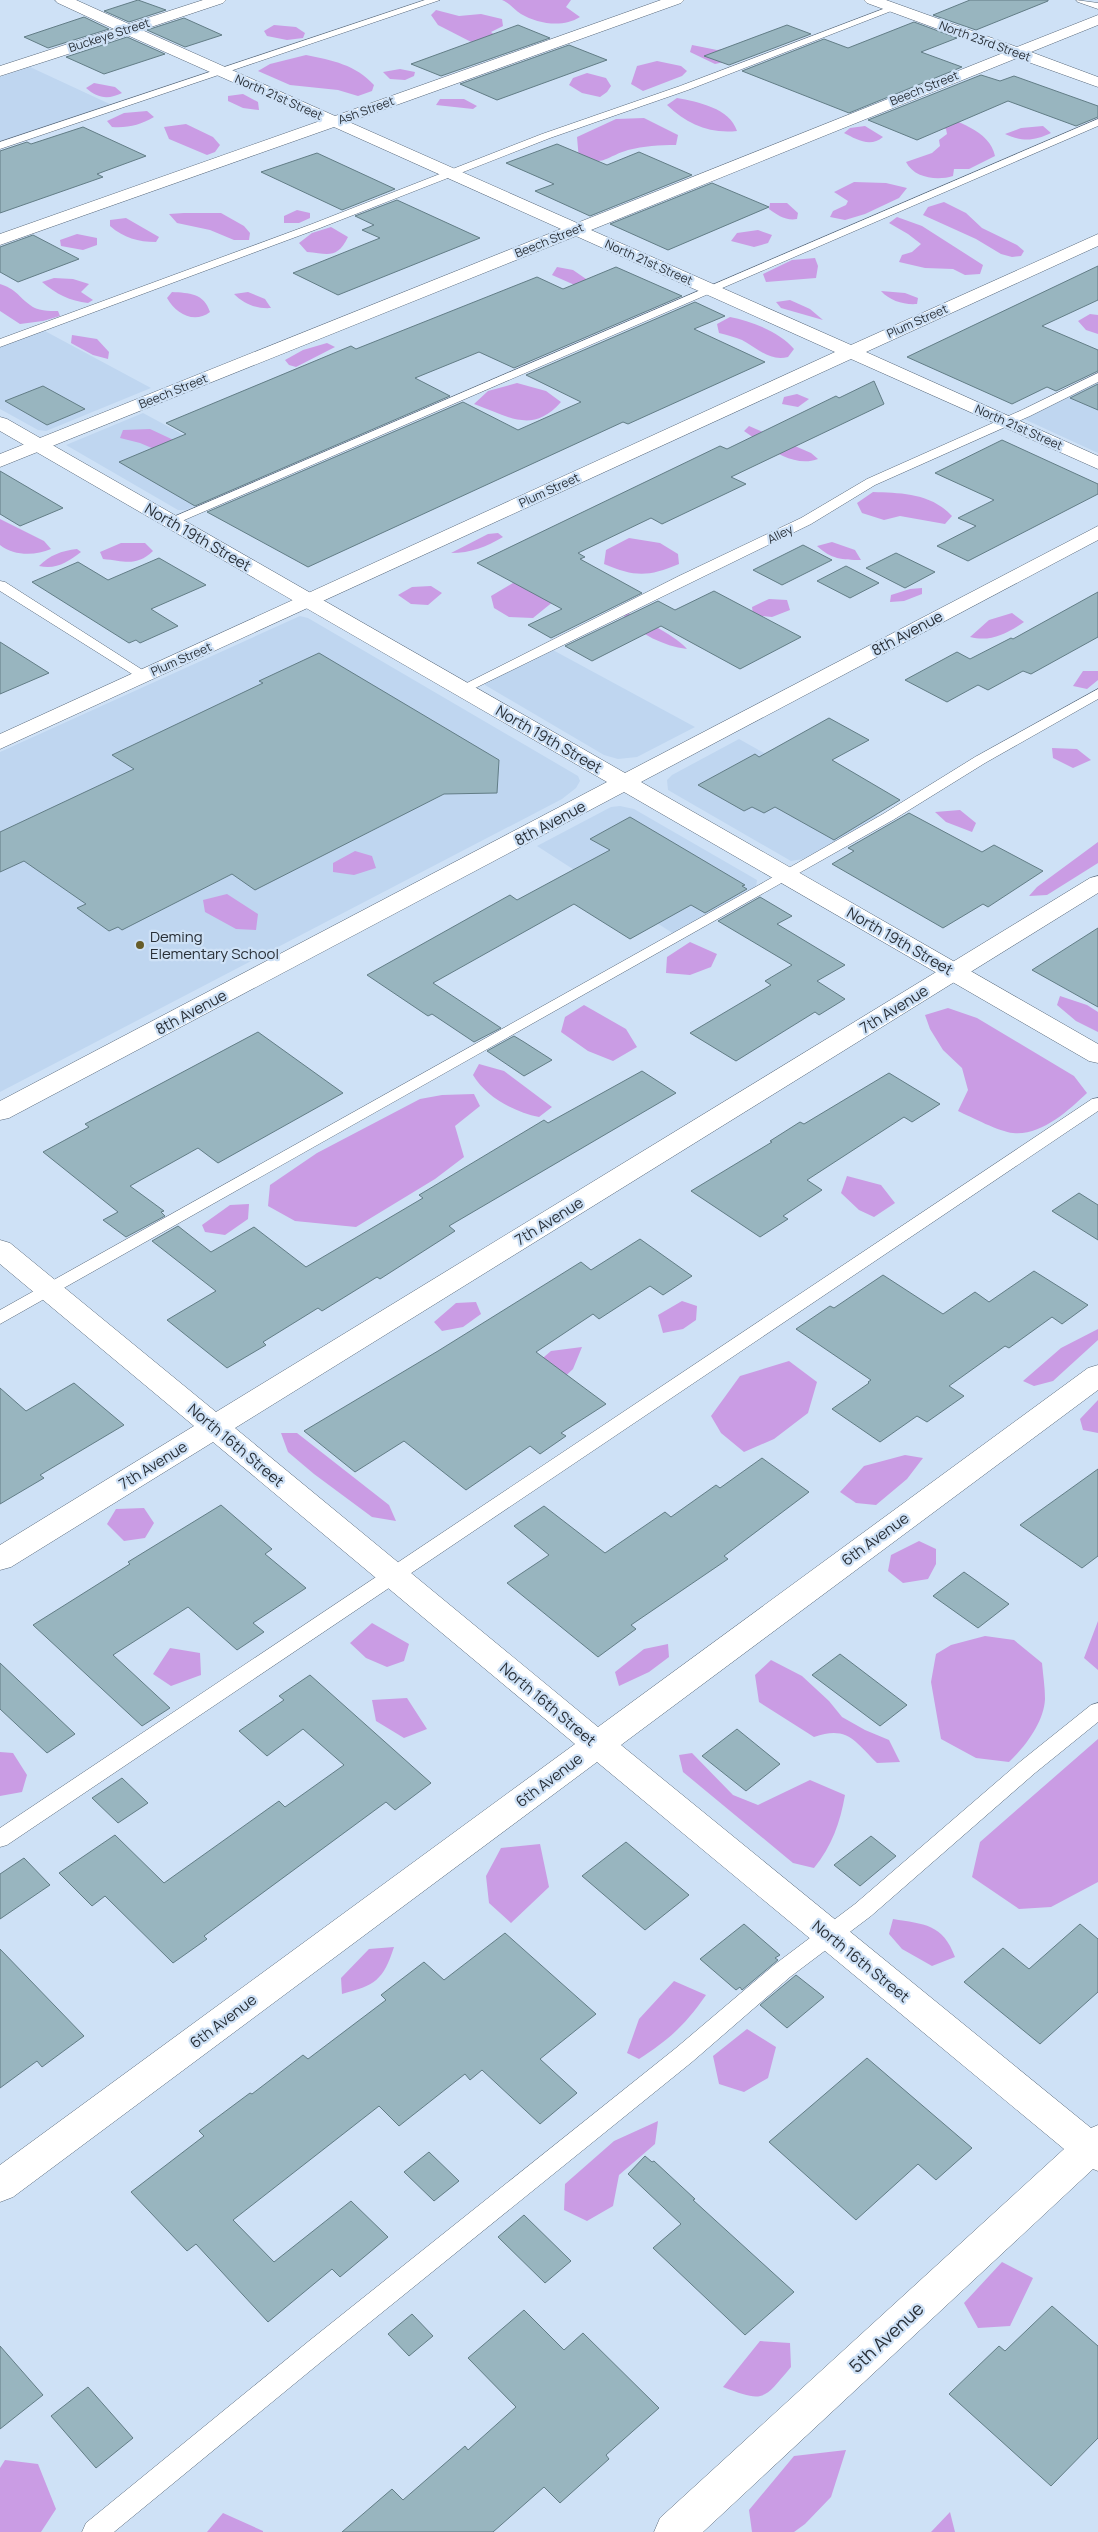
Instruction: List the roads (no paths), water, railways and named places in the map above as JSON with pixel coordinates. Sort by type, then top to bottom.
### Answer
[{"type":"street","name":"North 21st Street","points":[[63,0],[1098,463]]},
{"type":"street","name":"Buckeye Street","points":[[2,68],[218,0]]},
{"type":"street","name":"Ash Street","points":[[0,240],[676,0]]},
{"type":"street","name":"North 23rd Street","points":[[872,0],[1098,82]]},
{"type":"street","name":"Beech Street","points":[[0,461],[1098,20]]},
{"type":"street","name":"Plum Street","points":[[0,742],[1098,239]]},
{"type":"street","name":"North 19th Street","points":[[0,423],[1098,1055]]},
{"type":"street","name":"8th Avenue","points":[[0,1112],[625,784],[1098,532]]},
{"type":"street","name":"7th Avenue","points":[[0,1559],[1098,884]]},
{"type":"street","name":"North 16th Street","points":[[0,1249],[597,1744],[1095,2149]]},
{"type":"street","name":"6th Avenue","points":[[0,2186],[1098,1375]]},
{"type":"street","name":"5th Avenue","points":[[674,2532],[1095,2149]]},
{"type":"lane","points":[[0,146],[434,0]]},
{"type":"lane","points":[[1081,0],[1098,6]]},
{"type":"lane","points":[[0,343],[894,8]]},
{"type":"lane","points":[[170,521],[1098,122]]},
{"type":"lane","name":"Alley","points":[[462,689],[797,525],[878,479],[1007,422],[1098,377]]},
{"type":"lane","points":[[0,585],[145,676]]},
{"type":"lane","points":[[0,1318],[786,876],[1098,693]]},
{"type":"lane","points":[[0,1839],[392,1574],[1098,1103]]},
{"type":"lane","points":[[95,2532],[318,2349],[684,2055],[782,1971],[863,1910],[1028,1766],[1098,1711]]},
{"type":"place","name":"Deming Elementary School","points":[[140,945]]}]
